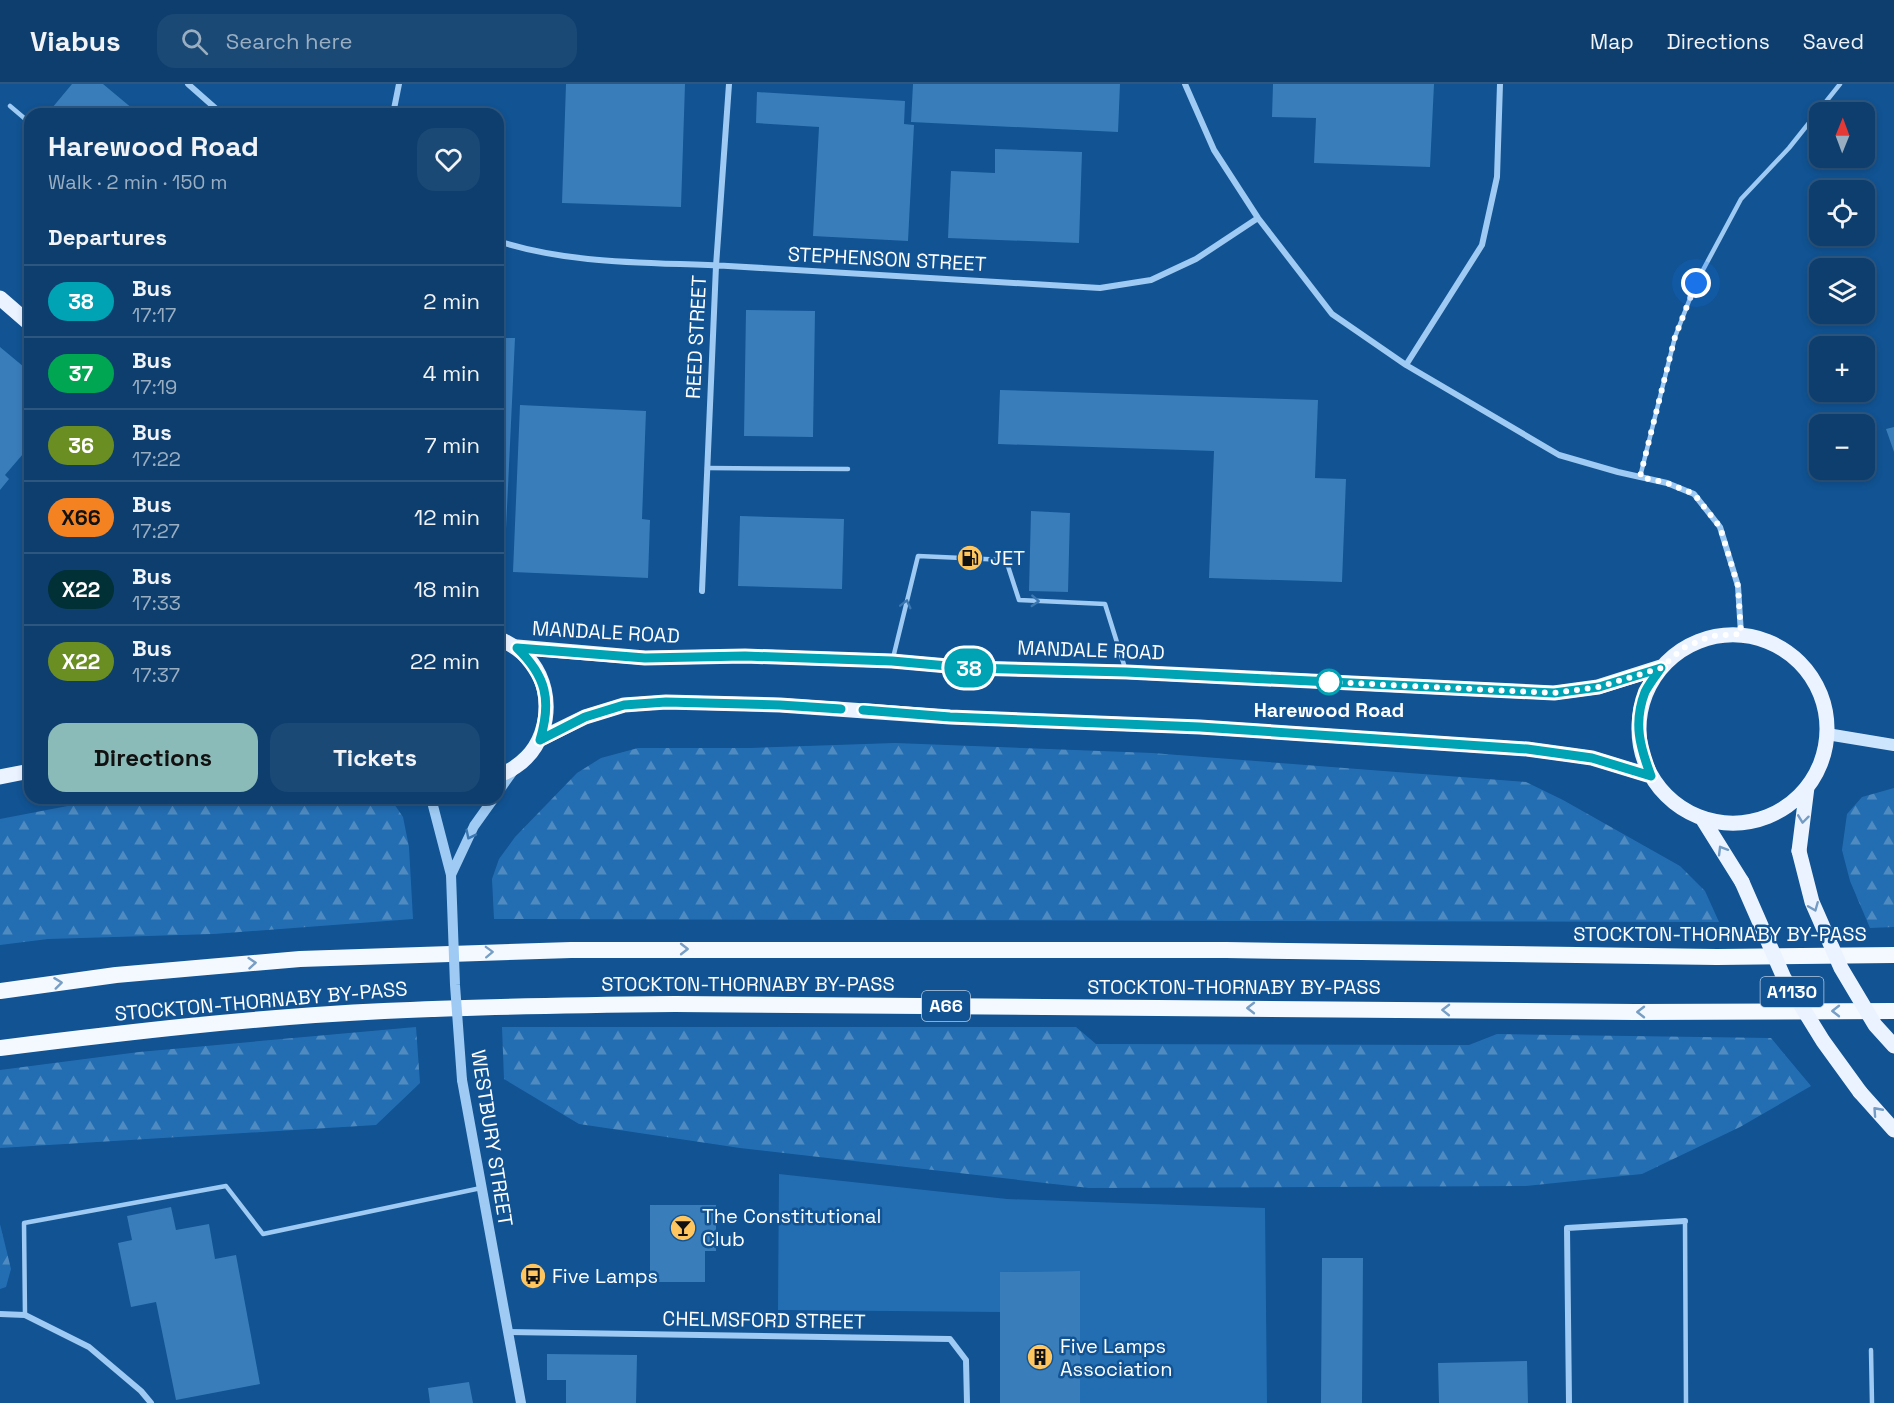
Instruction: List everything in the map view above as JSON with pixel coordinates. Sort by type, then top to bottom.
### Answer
[{"type":"highway","name":"STOCKTON-THORNABY BY-PASS","points":[[0,991],[116,975],[300,959],[571,950],[740,948],[1226,950],[1717,957],[1894,955]]},
{"type":"highway","name":"STOCKTON-THORNABY BY-PASS","points":[[0,1048],[147,1030],[285,1018],[384,1011],[537,1005],[687,1004],[1635,1012],[1894,1011]]},
{"type":"main road","points":[[0,298],[24,319]]},
{"type":"main road","name":"A1130","points":[[1808,787],[1786,807],[1760,819],[1731,823],[1702,818],[1682,808],[1664,794],[1651,776],[1641,749],[1639,720],[1646,692],[1661,668],[1683,648],[1711,636],[1741,634],[1769,641],[1794,656],[1813,679],[1825,705],[1827,734],[1821,762],[1808,787],[1799,850],[1812,902],[1841,968],[1875,1025],[1894,1046]]},
{"type":"main road","name":"MANDALE ROAD","points":[[504,641],[517,648],[532,662],[542,679],[547,700],[546,720],[540,740],[515,768],[504,773]]},
{"type":"main road","name":"MANDALE ROAD","points":[[517,648],[645,658],[745,656],[892,661],[970,668],[1126,672],[1554,693],[1599,687],[1661,668]]},
{"type":"main road","name":"MANDALE ROAD","points":[[540,740],[585,717],[624,705],[666,702],[780,705],[950,717],[1200,727],[1527,749],[1592,758],[1651,776]]},
{"type":"main road","points":[[1827,734],[1894,745]]},
{"type":"main road","points":[[0,777],[24,772]]},
{"type":"main road","name":"A1130","points":[[1702,818],[1742,882],[1784,978],[1823,1041],[1860,1092],[1894,1130]]},
{"type":"street","points":[[188,84],[215,108]]},
{"type":"street","points":[[394,108],[399,84]]},
{"type":"street","name":"REED STREET","points":[[702,591],[716,266],[729,84]]},
{"type":"street","points":[[1185,84],[1214,150],[1258,218],[1332,314],[1406,365],[1559,455],[1667,483],[1694,494],[1720,527],[1738,586],[1741,634]]},
{"type":"street","points":[[1406,365],[1482,245],[1497,177],[1500,84]]},
{"type":"street","name":"STEPHENSON STREET","points":[[504,243],[612,262],[1100,288],[1150,280],[1196,259],[1258,218]]},
{"type":"street","points":[[504,784],[515,768]]},
{"type":"street","name":"WESTBURY STREET","points":[[433,804],[451,875],[455,985],[462,1080],[521,1403]]},
{"type":"street","name":"WESTBURY STREET","points":[[451,875],[474,826],[490,804]]},
{"type":"street","points":[[1569,1403],[1567,1228],[1685,1221]]},
{"type":"street","points":[[0,1314],[25,1315],[89,1347],[141,1391],[151,1403]]},
{"type":"street","name":"CHELMSFORD STREET","points":[[507,1332],[950,1339],[966,1360],[967,1403]]},
{"type":"lane","points":[[1640,477],[1675,337],[1696,283],[1741,199],[1789,148],[1840,84]]},
{"type":"lane","points":[[10,106],[24,118]]},
{"type":"lane","points":[[707,468],[848,469]]},
{"type":"lane","points":[[892,661],[918,556],[970,558],[1006,560],[1019,600],[1105,604],[1126,672]]},
{"type":"lane","points":[[25,1315],[24,1223],[226,1186],[263,1234],[481,1188]]},
{"type":"lane","points":[[1685,1221],[1686,1403]]},
{"type":"lane","points":[[1870,1350],[1872,1403]]},
{"type":"green space","points":[[895,743],[1152,753],[1526,782],[1563,800],[1680,866],[1705,891],[1719,922],[494,919],[492,879],[499,859],[515,837],[577,773],[601,758],[638,748],[751,748]]},
{"type":"green space","points":[[1894,788],[1894,927],[1870,928],[1850,881],[1842,850],[1847,814],[1862,797]]},
{"type":"green space","points":[[78,804],[394,804],[403,817],[409,847],[413,919],[214,934],[48,939],[0,945],[0,819]]},
{"type":"green space","points":[[416,1027],[420,1083],[376,1125],[0,1148],[0,1070],[139,1052]]},
{"type":"green space","points":[[502,1027],[1076,1027],[1096,1044],[1469,1045],[1497,1034],[1771,1038],[1811,1086],[1740,1127],[1642,1174],[1526,1186],[1089,1188],[740,1148],[579,1124],[504,1079]]},
{"type":"green space","points":[[779,1174],[1007,1199],[1265,1208],[1267,1403],[1080,1403],[1080,1271],[1001,1272],[1000,1312],[778,1310]]},
{"type":"green space","points":[[0,1224],[11,1269],[6,1287],[0,1289]]},
{"type":"building","points":[[72,84],[103,84],[132,108],[52,108]]},
{"type":"building","points":[[566,84],[685,84],[681,207],[562,203]]},
{"type":"building","points":[[913,84],[1120,84],[1118,132],[911,122]]},
{"type":"building","points":[[1273,84],[1434,84],[1430,167],[1314,163],[1316,118],[1272,117]]},
{"type":"building","points":[[757,92],[905,101],[904,124],[914,125],[908,241],[813,236],[819,127],[756,123]]},
{"type":"building","points":[[995,149],[1082,152],[1079,243],[948,238],[951,171],[995,173]]},
{"type":"building","points":[[746,310],[815,311],[813,437],[744,436]]},
{"type":"building","points":[[504,338],[515,338],[505,550]]},
{"type":"building","points":[[0,347],[24,367],[24,453],[5,475],[9,479],[0,490]]},
{"type":"building","points":[[1000,390],[1318,400],[1315,478],[1346,479],[1342,582],[1209,578],[1214,451],[998,444]]},
{"type":"building","points":[[520,405],[646,411],[642,519],[650,520],[648,578],[513,572]]},
{"type":"building","points":[[1894,427],[1894,452],[1886,429]]},
{"type":"building","points":[[1031,511],[1070,513],[1068,592],[1029,591]]},
{"type":"building","points":[[740,516],[844,519],[842,589],[738,586]]},
{"type":"building","name":"The Constitutional Club","points":[[650,1205],[716,1205],[716,1251],[705,1251],[705,1282],[650,1282]]},
{"type":"building","points":[[171,1207],[176,1230],[209,1224],[215,1259],[236,1255],[260,1384],[176,1400],[156,1302],[131,1307],[118,1243],[132,1240],[127,1216]]},
{"type":"building","points":[[1322,1258],[1363,1258],[1362,1403],[1321,1403]]},
{"type":"building","name":"Five Lamps Association","points":[[1080,1271],[1080,1403],[1000,1403],[1000,1272]]},
{"type":"building","points":[[547,1354],[637,1355],[636,1403],[566,1403],[566,1380],[547,1380]]},
{"type":"building","points":[[1527,1361],[1528,1403],[1439,1403],[1438,1363]]},
{"type":"building","points":[[469,1382],[473,1403],[430,1403],[428,1388]]},
{"type":"bus line","name":"38","points":[[841,709],[666,702],[624,705],[585,717],[540,740],[546,720],[547,700],[542,679],[532,662],[517,648],[645,658],[745,656],[892,661],[970,668],[1126,672],[1554,693],[1599,687],[1661,668],[1646,692],[1639,720],[1641,749],[1651,776],[1592,758],[1527,749],[1447,742],[1200,727],[950,717],[863,710]]},
{"type":"place","name":"JET","points":[[970,558]]},
{"type":"place","name":"Harewood Road","points":[[1329,682]]},
{"type":"place","name":"The Constitutional Club","points":[[683,1228]]},
{"type":"place","name":"Five Lamps","points":[[533,1276]]},
{"type":"place","name":"Five Lamps Association","points":[[1040,1357]]},
{"type":"route","points":[[1329,682],[1554,693],[1599,687],[1661,668],[1683,648],[1711,636],[1741,634],[1738,586],[1720,527],[1694,494],[1667,483],[1640,477],[1675,337],[1696,283]]}]
